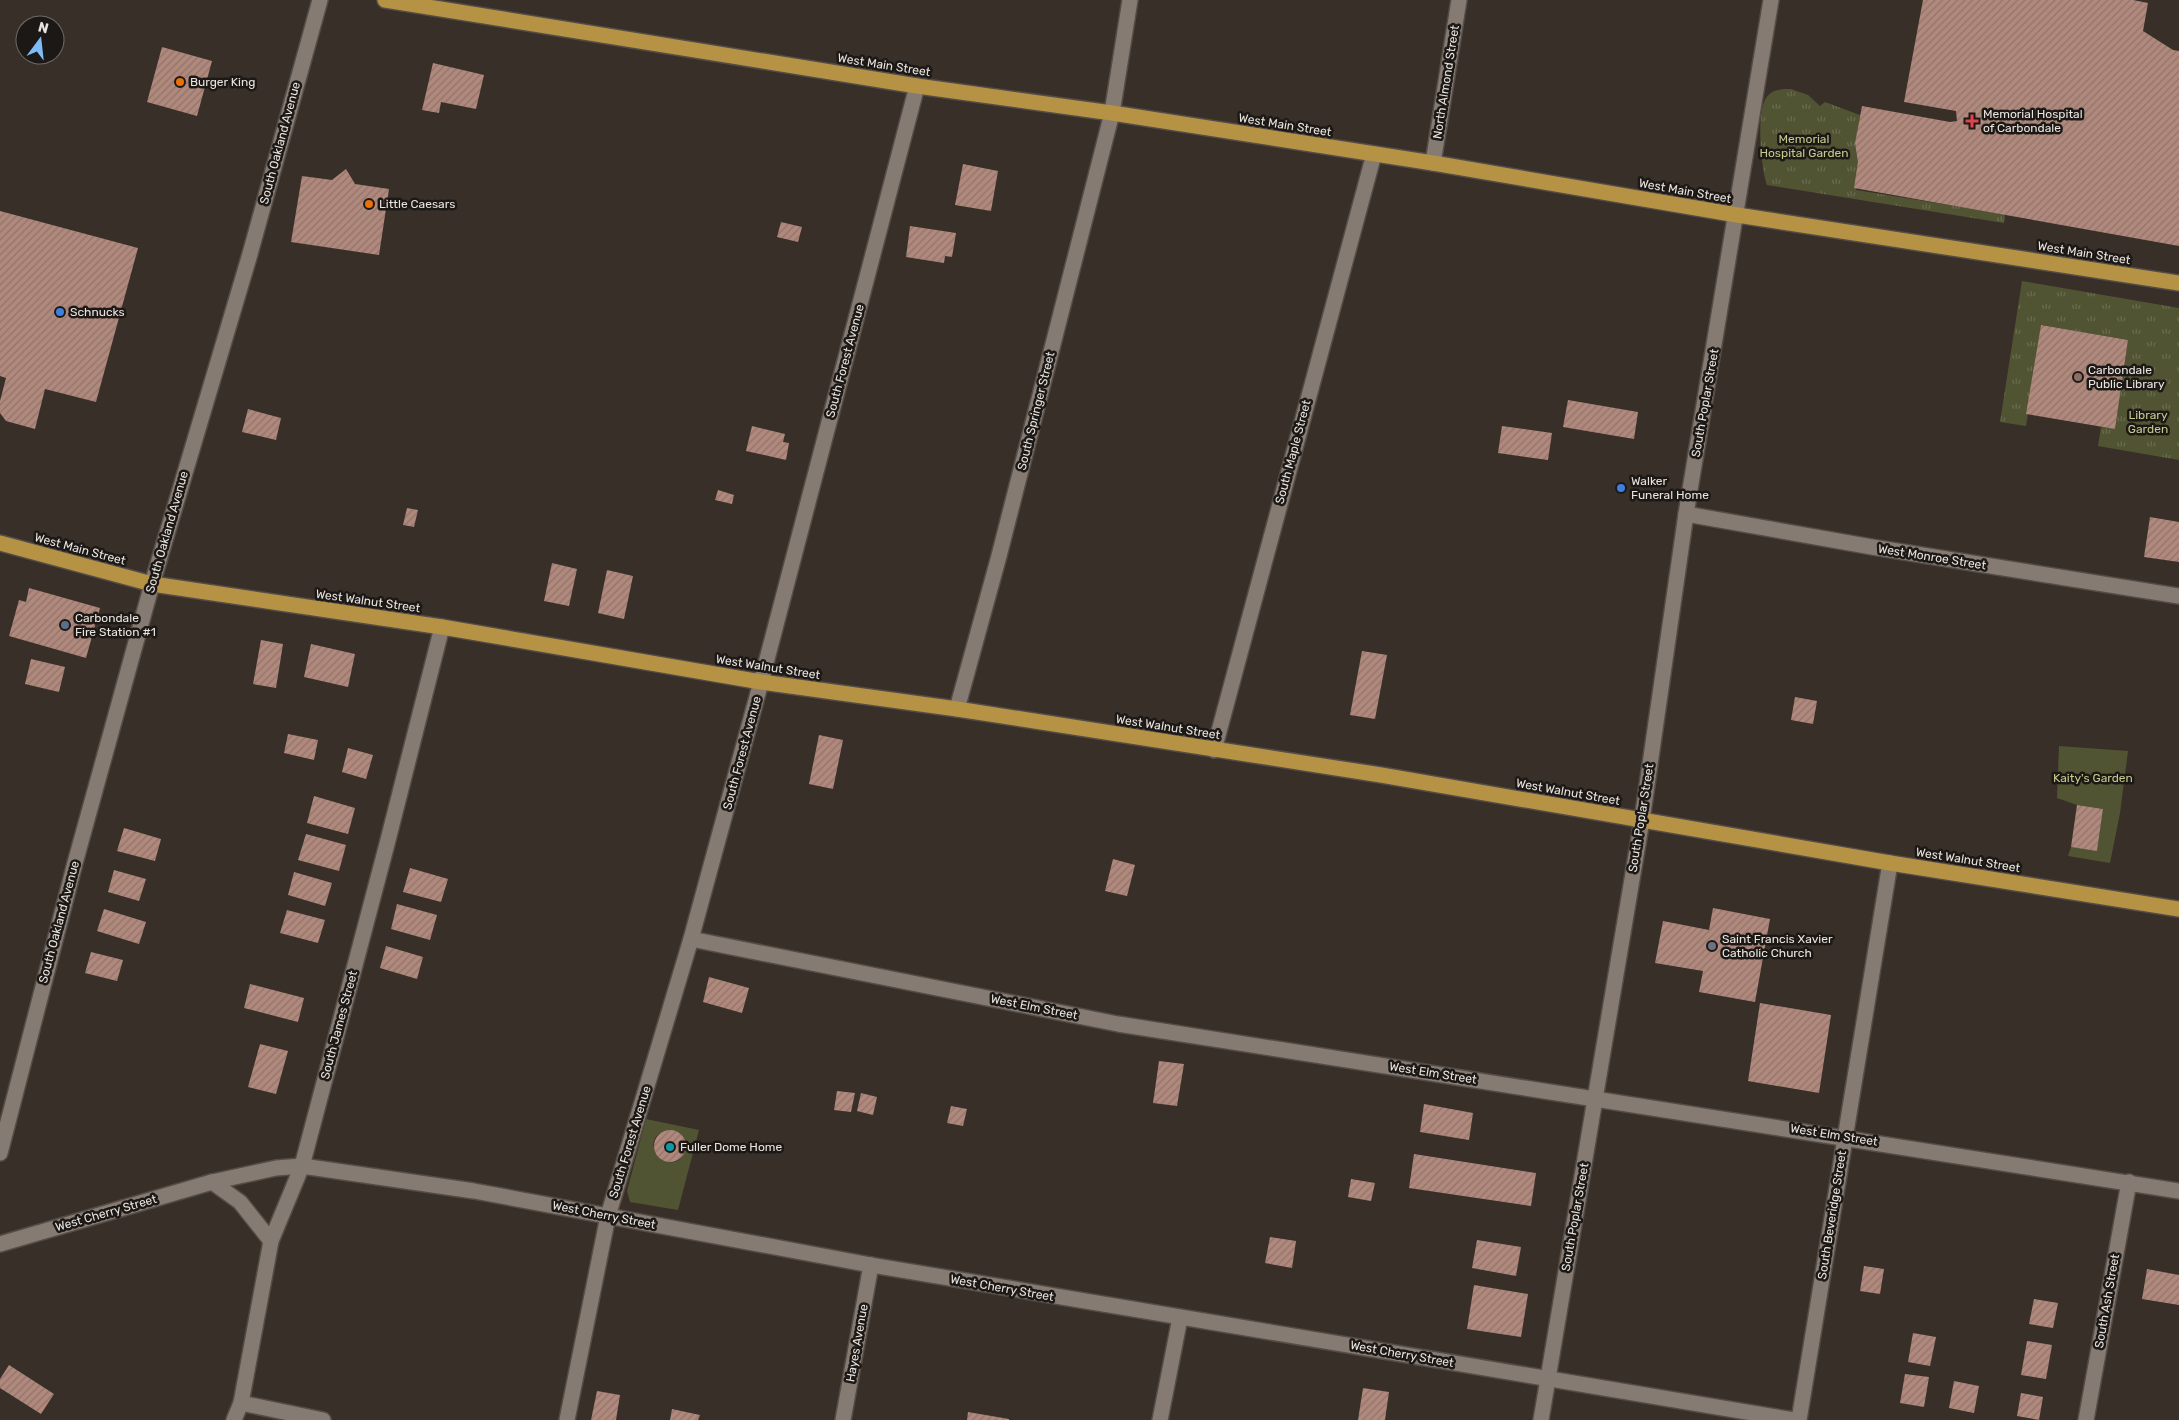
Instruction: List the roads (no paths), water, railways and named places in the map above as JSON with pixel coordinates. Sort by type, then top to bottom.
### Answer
[{"type":"highway","name":"West Main Street","points":[[385,0],[916,86],[1112,112],[1433,163],[1737,215],[2179,283]]},
{"type":"highway","name":"West Main Street","points":[[0,543],[152,584]]},
{"type":"highway","name":"West Walnut Street","points":[[152,584],[442,627],[761,682],[957,709],[1381,775],[1890,862],[2179,909]]},
{"type":"street","name":"South Oakland Avenue","points":[[0,1153],[75,863],[152,584],[250,254],[320,0]]},
{"type":"street","name":"South Springer Street","points":[[957,709],[999,556],[1112,112],[1130,0]]},
{"type":"street","name":"North Almond Street","points":[[1433,163],[1459,0]]},
{"type":"street","name":"South Poplar Street","points":[[1541,1420],[1642,820],[1686,514],[1737,215],[1771,0]]},
{"type":"street","name":"South Forest Avenue","points":[[567,1420],[608,1216],[691,939],[761,682],[916,86]]},
{"type":"street","name":"South Maple Street","points":[[1214,750],[1374,154]]},
{"type":"street","name":"West Monroe Street","points":[[1686,514],[1872,547],[2179,596]]},
{"type":"street","name":"South James Street","points":[[234,1420],[241,1404],[271,1241],[302,1166],[388,844],[442,627]]},
{"type":"street","name":"South Beveridge Street","points":[[1799,1420],[1890,862]]},
{"type":"street","name":"West Elm Street","points":[[691,939],[1118,1024],[2179,1191]]},
{"type":"street","name":"West Cherry Street","points":[[0,1244],[212,1182],[276,1168],[302,1166],[474,1191],[871,1265],[1794,1420]]},
{"type":"street","points":[[212,1182],[240,1202],[271,1241]]},
{"type":"street","name":"South Ash Street","points":[[2086,1420],[2129,1182]]},
{"type":"street","name":"Hayes Avenue","points":[[843,1420],[871,1265]]},
{"type":"street","points":[[1160,1420],[1180,1318]]},
{"type":"street","points":[[241,1404],[323,1420]]},
{"type":"place","name":"Burger King","points":[[180,82]]},
{"type":"place","name":"Memorial Hospital of Carbondale","points":[[1972,121]]},
{"type":"place","name":"Little Caesars","points":[[369,204]]},
{"type":"place","name":"Schnucks","points":[[60,312]]},
{"type":"place","name":"Carbondale Public Library","points":[[2078,377]]},
{"type":"place","name":"Walker Funeral Home","points":[[1621,488]]},
{"type":"place","name":"Carbondale Fire Station #1","points":[[65,625]]},
{"type":"place","name":"Saint Francis Xavier Catholic Church","points":[[1712,946]]},
{"type":"place","name":"Fuller Dome Home","points":[[670,1147]]},
{"type":"park label","name":"Memorial Hospital Garden","points":[[1804,146]]},
{"type":"park label","name":"Library Garden","points":[[2148,422]]},
{"type":"park label","name":"Kaity's Garden","points":[[2093,778]]}]
